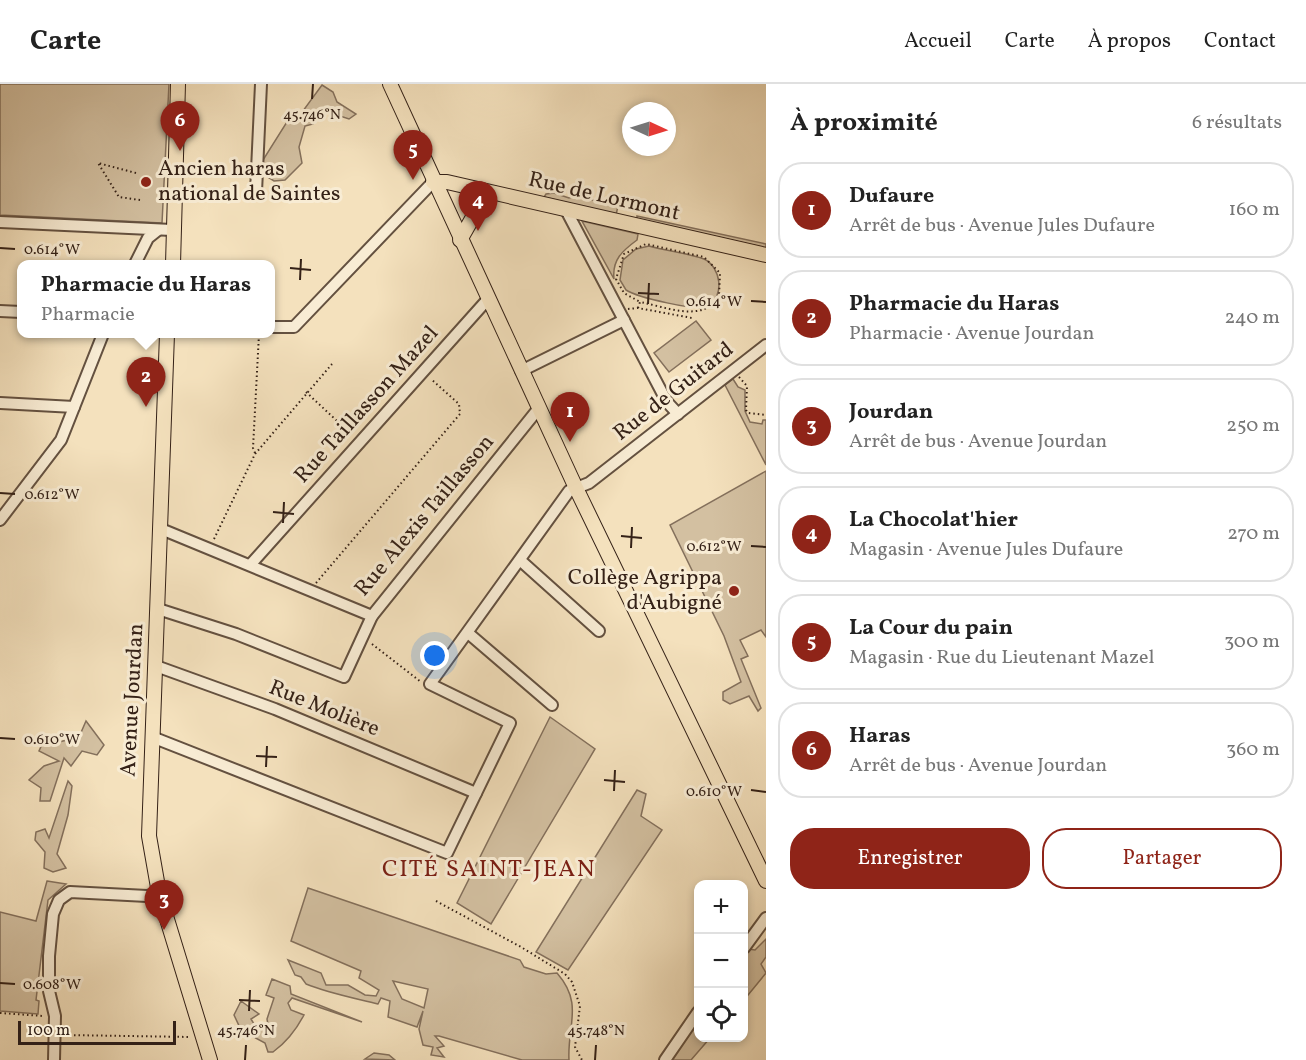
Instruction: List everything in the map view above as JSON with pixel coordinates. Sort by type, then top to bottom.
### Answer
[{"type":"main road","points":[[171,260],[165,230],[178,84]]},
{"type":"main road","points":[[390,84],[433,182],[576,489],[766,881]]},
{"type":"main road","name":"Rue de Lormont","points":[[433,182],[447,182],[766,255]]},
{"type":"main road","points":[[460,240],[482,203],[493,193]]},
{"type":"main road","name":"Avenue Jourdan","points":[[167,338],[159,500],[161,529],[149,836],[159,893],[210,1060]]},
{"type":"street","points":[[256,192],[261,84]]},
{"type":"street","points":[[275,327],[294,327],[433,182]]},
{"type":"street","points":[[566,210],[667,402],[678,414]]},
{"type":"street","points":[[0,222],[165,230]]},
{"type":"street","points":[[137,260],[148,238],[165,230]]},
{"type":"street","name":"Rue Taillasson Mazel","points":[[250,564],[488,299]]},
{"type":"street","points":[[0,311],[17,312]]},
{"type":"street","points":[[521,371],[622,317]]},
{"type":"street","points":[[0,520],[61,440],[101,338]]},
{"type":"street","name":"Rue de Guitard","points":[[430,684],[521,561],[569,491],[589,483],[766,345]]},
{"type":"street","points":[[0,403],[74,407]]},
{"type":"street","name":"Rue Alexis Taillasson","points":[[161,529],[210,547],[372,616],[539,408]]},
{"type":"street","points":[[521,561],[599,631]]},
{"type":"street","points":[[158,609],[236,634],[344,677],[372,616]]},
{"type":"street","points":[[468,633],[552,705]]},
{"type":"street","name":"Rue Molière","points":[[156,666],[275,709],[476,793]]},
{"type":"street","points":[[152,737],[447,853],[510,723],[430,684]]},
{"type":"street","points":[[54,1060],[56,1035],[55,1016],[49,991],[49,956],[53,915],[58,900],[70,891],[147,896],[159,893]]},
{"type":"street","points":[[748,943],[766,918]]},
{"type":"street","points":[[665,1060],[694,1019]]},
{"type":"path","points":[[136,172],[98,163],[119,197],[140,200]]},
{"type":"path","points":[[646,244],[704,257],[720,273],[719,297],[706,310],[689,312],[640,302],[624,293],[616,279],[619,262],[630,249],[646,244]]},
{"type":"path","points":[[638,308],[640,302]]},
{"type":"path","points":[[622,317],[638,308],[693,318]]},
{"type":"path","points":[[255,454],[253,448],[259,338]]},
{"type":"path","points":[[745,362],[747,364],[737,376],[747,386],[746,410],[748,413],[766,415]]},
{"type":"path","points":[[210,547],[255,454],[332,363]]},
{"type":"path","points":[[310,590],[460,414],[459,404],[422,373]]},
{"type":"path","points":[[306,392],[360,442]]},
{"type":"path","points":[[363,636],[418,682],[430,684]]},
{"type":"path","points":[[436,901],[565,974],[572,982],[580,1017],[575,1047],[582,1060]]},
{"type":"path","points":[[0,1013],[55,1016]]},
{"type":"path","points":[[56,1035],[204,1037]]},
{"type":"shaded area","points":[[0,84],[169,84],[162,223],[0,215]]},
{"type":"shaded area","points":[[322,85],[333,92],[337,102],[356,114],[349,119],[331,113],[314,113],[313,124],[305,126],[299,147],[302,163],[285,180],[274,181],[263,174],[263,160],[290,117],[303,111]]},
{"type":"shaded area","points":[[554,193],[569,198],[576,196],[618,206],[616,215],[544,197],[546,194]]},
{"type":"shaded area","points":[[637,216],[766,244],[766,248],[637,219]]},
{"type":"shaded area","points":[[582,221],[638,234],[637,240],[616,261],[614,279]]},
{"type":"shaded area","points":[[649,246],[697,257],[710,263],[719,282],[717,296],[708,306],[692,307],[654,300],[626,290],[620,280],[623,260],[636,249]]},
{"type":"shaded area","points":[[696,321],[711,340],[669,372],[654,353]]},
{"type":"shaded area","points":[[733,379],[738,387],[745,390],[745,411],[750,422],[762,424],[763,420],[766,420],[766,465],[725,385]]},
{"type":"shaded area","name":"Collège Agrippa d'Aubigné","points":[[766,471],[766,637],[761,630],[740,640],[748,656],[741,659],[761,708],[758,711],[749,696],[730,704],[723,700],[723,692],[741,682],[724,636],[670,525]]},
{"type":"shaded area","points":[[550,717],[595,749],[491,924],[457,903]]},
{"type":"shaded area","points":[[86,721],[104,745],[97,755],[82,751],[71,766],[64,758],[50,801],[40,801],[41,788],[29,780],[44,766],[59,761],[39,751],[45,738],[59,742],[79,737]]},
{"type":"shaded area","points":[[68,781],[72,786],[68,815],[57,854],[66,868],[53,872],[44,868],[45,852],[35,840],[36,832],[45,829],[49,838]]},
{"type":"shaded area","points":[[637,790],[646,794],[641,816],[662,830],[568,970],[536,952]]},
{"type":"shaded area","points":[[47,881],[66,884],[48,900],[36,1000],[39,1001],[38,1014],[0,1011],[0,912],[36,921]]},
{"type":"shaded area","points":[[308,888],[520,960],[524,967],[546,974],[557,973],[565,984],[572,1005],[569,1060],[522,1060],[439,1036],[435,1036],[444,1046],[437,1048],[444,1057],[431,1055],[433,1047],[423,1045],[419,1029],[423,1011],[417,1027],[388,1017],[390,1001],[381,998],[378,1004],[306,984],[301,977],[295,975],[288,960],[321,973],[326,985],[348,985],[365,995],[376,996],[379,990],[359,978],[361,971],[291,941]],"holes":[[[393,981],[428,989],[424,1008],[402,999]]]},
{"type":"shaded area","points":[[766,939],[766,957],[761,964],[766,973],[748,995],[748,949],[755,950]]},
{"type":"shaded area","points":[[272,979],[290,986],[291,994],[362,1022],[292,998],[288,1003],[291,1010],[304,1015],[287,1040],[273,1052],[268,1052],[265,1043],[241,1030],[234,1015],[241,1001],[259,1014],[251,1019],[257,1029],[269,1030],[267,1019],[274,998],[266,995]]},
{"type":"shaded area","points":[[694,1022],[694,1042],[707,1042],[691,1060],[669,1060]]},
{"type":"shaded area","points":[[374,1053],[389,1055],[395,1060],[365,1059]]},
{"type":"place","name":"Haras","points":[[180,151]]},
{"type":"place","name":"La Cour du pain","points":[[413,180]]},
{"type":"place","name":"Ancien haras national de Saintes","points":[[146,182]]},
{"type":"place","name":"La Chocolat'hier","points":[[478,231]]},
{"type":"place","name":"Pharmacie du Haras","points":[[146,407]]},
{"type":"place","name":"Dufaure","points":[[570,442]]},
{"type":"place","name":"Collège Agrippa d'Aubigné","points":[[734,591]]},
{"type":"place","name":"Jourdan","points":[[164,930]]},
{"type":"district","name":"CITÉ SAINT-JEAN","points":[[489,870]]}]
